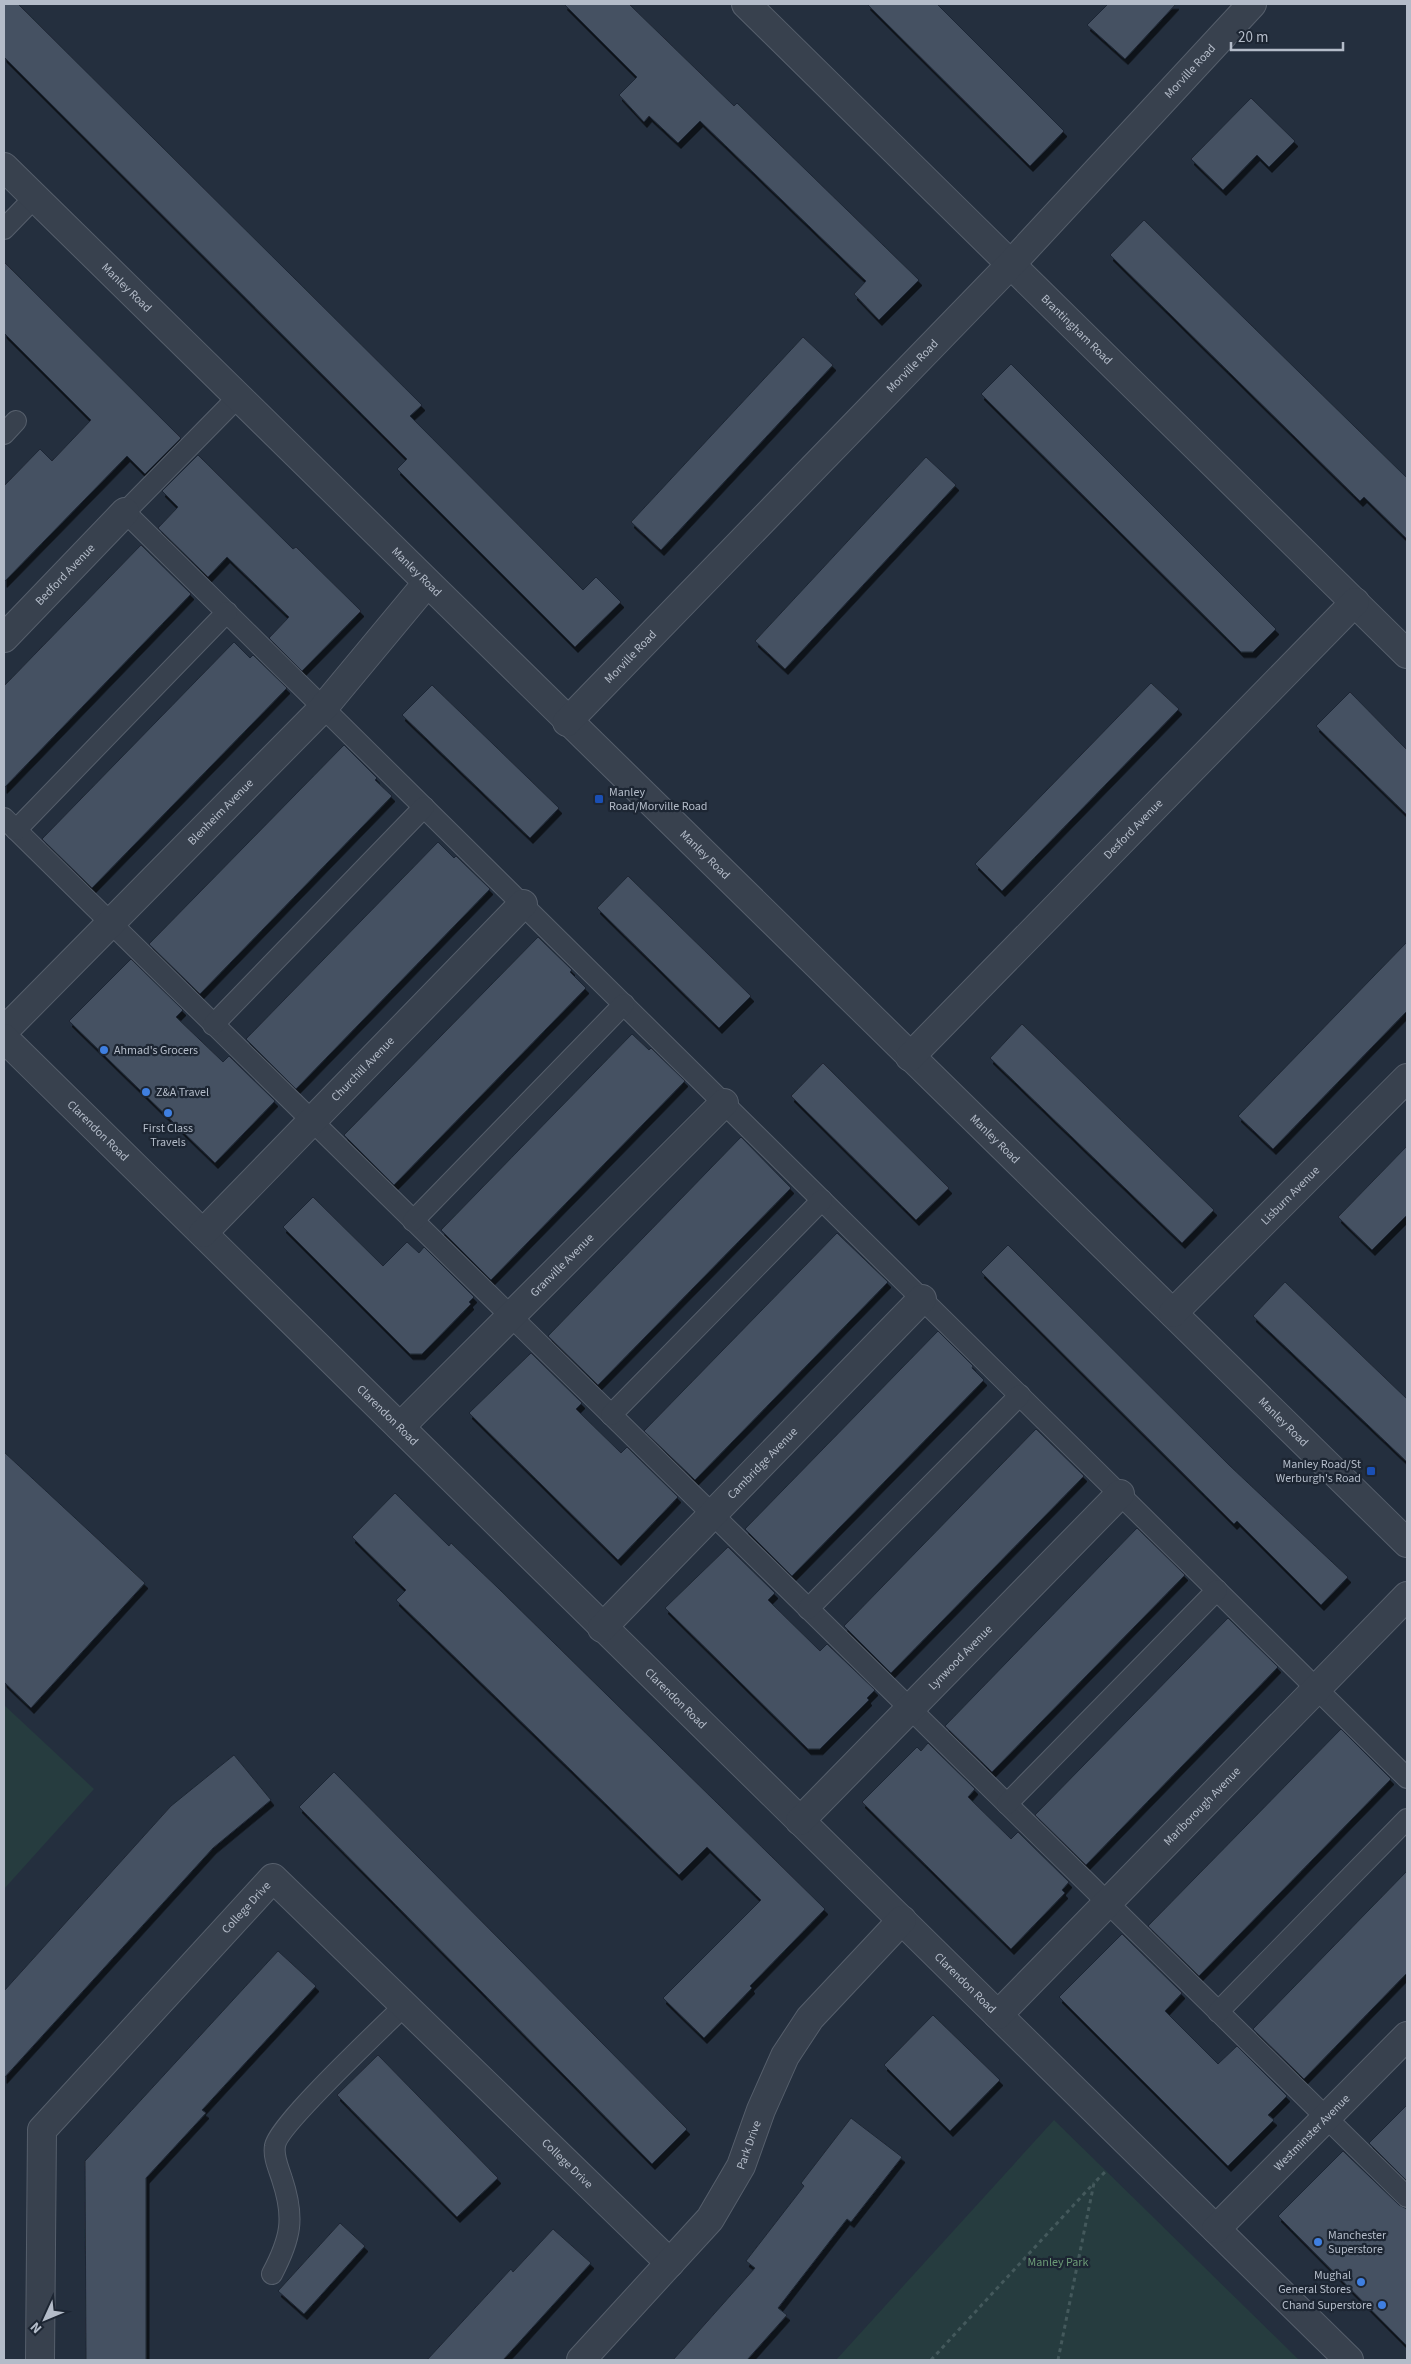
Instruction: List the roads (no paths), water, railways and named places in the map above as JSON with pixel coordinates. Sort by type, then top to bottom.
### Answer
[{"type":"street","name":"Brantingham Road","points":[[746,4],[1012,263],[1407,654]]},
{"type":"street","name":"Morville Road","points":[[567,722],[1012,263],[1252,4]]},
{"type":"street","name":"Manley Road","points":[[4,166],[567,722],[1407,1543]]},
{"type":"street","name":"Bedford Avenue","points":[[4,638],[125,512]]},
{"type":"street","name":"Blenheim Avenue","points":[[4,1031],[324,707],[426,583]]},
{"type":"street","name":"Desford Avenue","points":[[910,1057],[1355,602]]},
{"type":"street","name":"Churchill Avenue","points":[[203,1234],[522,904]]},
{"type":"street","name":"Clarendon Road","points":[[4,1038],[602,1628],[1349,2360]]},
{"type":"street","name":"Lisburn Avenue","points":[[1173,1313],[1407,1078]]},
{"type":"street","name":"Granville Avenue","points":[[400,1427],[724,1103]]},
{"type":"street","name":"Cambridge Avenue","points":[[602,1628],[922,1299]]},
{"type":"street","name":"Lynwood Avenue","points":[[800,1822],[1120,1494]]},
{"type":"street","name":"Marlborough Avenue","points":[[998,2015],[1407,1596]]},
{"type":"street","name":"College Drive","points":[[40,2360],[42,2130],[273,1878],[670,2263]]},
{"type":"street","name":"Park Drive","points":[[581,2360],[710,2219],[741,2166],[760,2110],[785,2056],[810,2018],[902,1920]]},
{"type":"street","name":"Westminster Avenue","points":[[1216,2229],[1407,2036]]},
{"type":"lane","points":[[4,229],[35,197]]},
{"type":"lane","points":[[238,397],[125,512],[1407,1778]]},
{"type":"lane","points":[[228,612],[10,824],[1407,2197]]},
{"type":"lane","points":[[213,1024],[424,807]]},
{"type":"lane","points":[[413,1221],[624,1004]]},
{"type":"lane","points":[[611,1415],[822,1200]]},
{"type":"lane","points":[[808,1609],[1020,1395]]},
{"type":"lane","points":[[1007,1804],[1217,1590]]},
{"type":"lane","points":[[1218,2012],[1407,1819]]},
{"type":"lane","points":[[272,2274],[287,2244],[291,2219],[288,2195],[275,2157],[276,2140],[327,2082],[404,2006]]},
{"type":"place","name":"Manley Road/Morville Road","points":[[599,799]]},
{"type":"place","name":"Ahmad's Grocers","points":[[104,1050]]},
{"type":"place","name":"Z&A Travel","points":[[146,1092]]},
{"type":"place","name":"First Class Travels","points":[[168,1113]]},
{"type":"place","name":"Manley Road/St Werburgh's Road","points":[[1371,1471]]},
{"type":"place","name":"Manchester Superstore","points":[[1318,2242]]},
{"type":"place","name":"Mughal General Stores","points":[[1361,2282]]},
{"type":"place","name":"Chand Superstore","points":[[1382,2305]]},
{"type":"park label","name":"Manley Park","points":[[1058,2262]]}]
